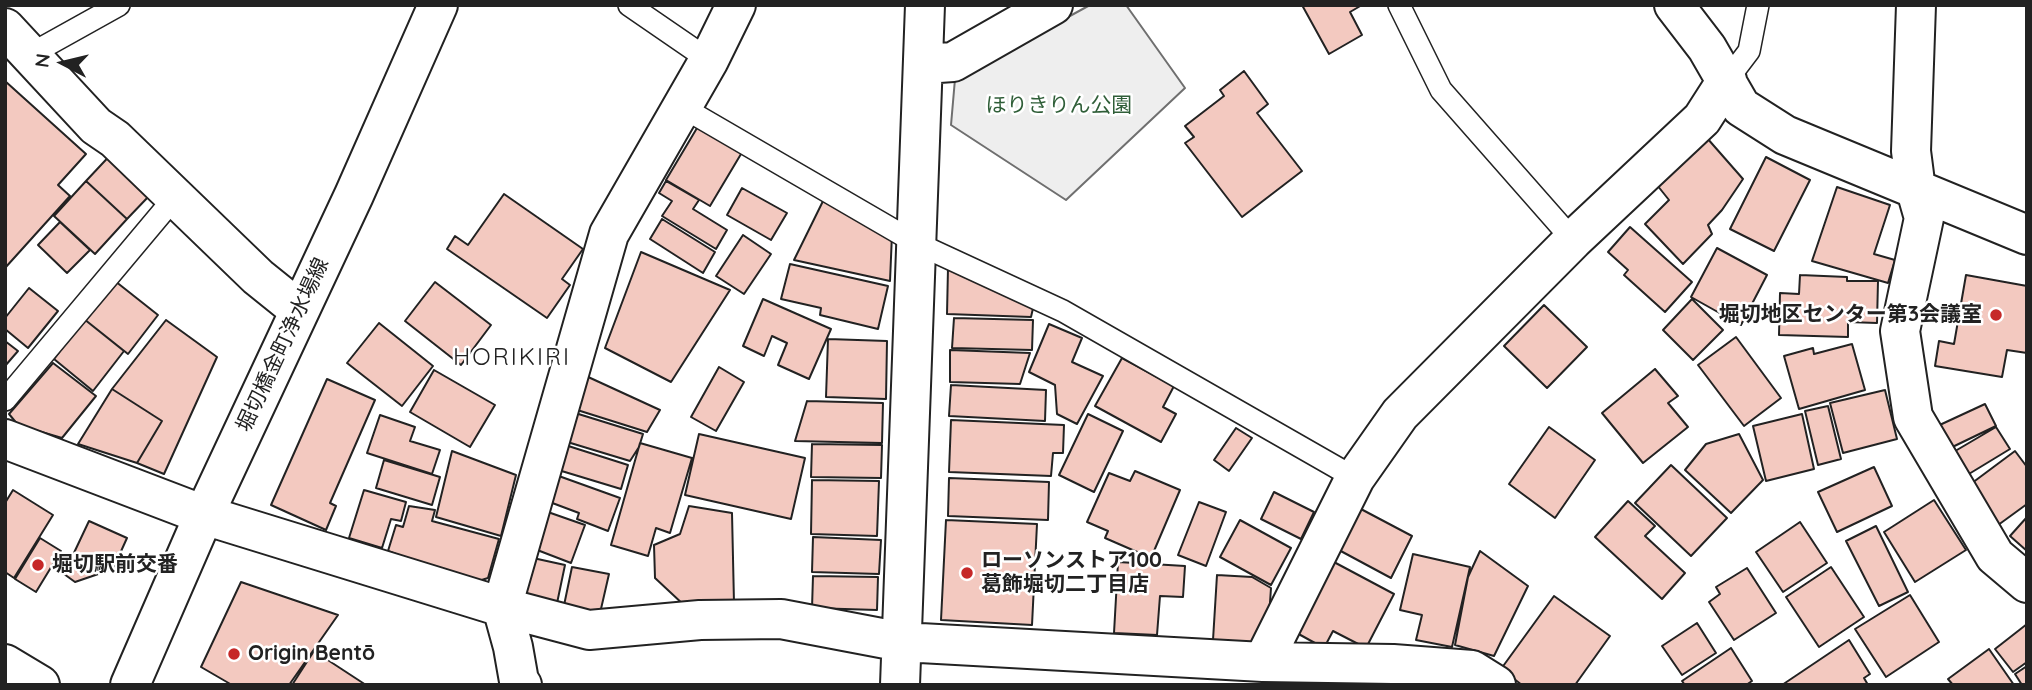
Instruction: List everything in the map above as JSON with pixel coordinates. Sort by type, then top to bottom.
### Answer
[{"type":"street","name":"堀切橋金町浄水場線","points":[[130,685],[204,514],[354,195],[438,5]]},
{"type":"street","points":[[522,685],[502,607],[609,234],[709,60],[736,5]]},
{"type":"street","points":[[900,685],[925,5]]},
{"type":"street","points":[[923,64],[953,62],[1053,5]]},
{"type":"street","points":[[1674,5],[1707,48],[1741,107],[1786,135],[2027,235]]},
{"type":"street","points":[[1916,5],[1911,151],[1916,190],[1924,218],[1900,331],[1913,417],[1996,556],[2027,583]]},
{"type":"street","points":[[18,41],[96,126],[115,139],[258,277],[299,310]]},
{"type":"street","points":[[1264,662],[1355,478],[1400,414],[1573,240],[1702,119],[1727,80]]},
{"type":"street","points":[[5,439],[204,514],[502,607],[589,630],[700,620],[781,619],[902,642],[1264,662],[1391,675],[1472,670],[1496,685]]},
{"type":"street","points":[[5,664],[40,685]]},
{"type":"lane","points":[[18,41],[120,5]]},
{"type":"lane","points":[[629,5],[709,60]]},
{"type":"lane","points":[[1399,5],[1441,90],[1573,240]]},
{"type":"lane","points":[[1727,80],[1749,51],[1758,5]]},
{"type":"lane","points":[[682,107],[916,243],[1063,311],[1355,478]]},
{"type":"lane","points":[[5,400],[176,196]]},
{"type":"green space","name":"ほりきりん公園","points":[[1090,5],[1126,5],[1185,88],[1066,200],[951,125],[955,79]]},
{"type":"building","points":[[1302,5],[1362,5],[1350,12],[1362,35],[1329,54]]},
{"type":"building","points":[[1244,71],[1268,104],[1257,113],[1302,171],[1242,217],[1185,143],[1194,137],[1185,126],[1224,96],[1220,90]]},
{"type":"building","points":[[5,81],[86,154],[58,185],[70,196],[5,268]]},
{"type":"building","points":[[700,123],[744,149],[710,206],[666,180]]},
{"type":"building","points":[[1707,138],[1743,179],[1708,225],[1712,234],[1683,264],[1645,224],[1669,200],[1657,185]]},
{"type":"building","points":[[116,149],[149,196],[127,219],[86,181]]},
{"type":"building","points":[[1766,157],[1810,180],[1774,251],[1730,229]]},
{"type":"building","points":[[86,181],[127,219],[95,254],[54,216]]},
{"type":"building","points":[[666,181],[699,200],[693,209],[727,230],[716,249],[662,216],[672,201],[659,193]]},
{"type":"building","points":[[1837,187],[1890,205],[1874,254],[1895,260],[1888,283],[1812,261]]},
{"type":"building","points":[[742,188],[787,213],[771,240],[727,215]]},
{"type":"building","points":[[504,194],[583,249],[562,279],[570,285],[547,318],[447,249],[455,236],[468,245]]},
{"type":"building","points":[[825,197],[892,234],[890,281],[794,260]]},
{"type":"building","points":[[662,219],[715,252],[703,273],[650,239]]},
{"type":"building","points":[[60,222],[90,250],[67,273],[38,245]]},
{"type":"building","points":[[1630,227],[1692,282],[1665,312],[1624,275],[1628,270],[1608,252]]},
{"type":"building","points":[[743,235],[771,254],[744,294],[716,276]]},
{"type":"building","points":[[1717,248],[1767,275],[1741,325],[1691,297]]},
{"type":"building","points":[[641,252],[730,290],[671,382],[605,348]]},
{"type":"building","points":[[790,264],[888,286],[878,329],[820,315],[821,308],[781,299]]},
{"type":"building","points":[[948,268],[1034,304],[1031,317],[947,314]]},
{"type":"building","points":[[1800,275],[1847,277],[1847,281],[1878,281],[1877,323],[1848,322],[1848,337],[1779,335],[1780,293],[1799,294]]},
{"type":"building","points":[[1966,275],[2027,286],[2027,353],[2007,350],[2002,377],[1935,366],[1939,341],[1954,344]]},
{"type":"building","points":[[115,281],[158,315],[128,354],[84,319]]},
{"type":"building","points":[[435,282],[491,325],[461,365],[405,321]]},
{"type":"building","points":[[29,288],[58,311],[28,348],[5,329],[5,318]]},
{"type":"building","points":[[763,299],[831,329],[809,379],[778,365],[787,343],[772,336],[764,356],[743,346]]},
{"type":"building","points":[[1692,299],[1723,330],[1693,360],[1663,330]]},
{"type":"building","points":[[1544,305],[1587,347],[1547,388],[1504,346]]},
{"type":"building","points":[[954,318],[1033,320],[1032,350],[952,348]]},
{"type":"building","points":[[84,319],[124,351],[93,391],[54,359]]},
{"type":"building","points":[[166,320],[217,357],[164,474],[137,463],[162,421],[112,389]]},
{"type":"building","points":[[379,323],[433,366],[402,406],[347,363]]},
{"type":"building","points":[[1049,324],[1082,338],[1072,362],[1103,376],[1077,424],[1057,414],[1055,385],[1029,372]]},
{"type":"building","points":[[1736,337],[1781,398],[1744,426],[1698,365]]},
{"type":"building","points":[[828,339],[887,341],[886,399],[826,397]]},
{"type":"building","points":[[5,341],[18,351],[5,366]]},
{"type":"building","points":[[1852,344],[1865,390],[1799,409],[1784,356],[1813,348],[1814,354]]},
{"type":"building","points":[[950,350],[1030,353],[1020,384],[950,382]]},
{"type":"building","points":[[1122,358],[1174,386],[1163,407],[1176,414],[1161,442],[1095,406]]},
{"type":"building","points":[[53,363],[96,396],[62,438],[18,425],[9,414]]},
{"type":"building","points":[[719,367],[744,382],[716,431],[691,417]]},
{"type":"building","points":[[1655,369],[1678,396],[1668,403],[1688,427],[1643,463],[1602,413]]},
{"type":"building","points":[[434,370],[495,405],[470,447],[410,412]]},
{"type":"building","points":[[586,376],[660,410],[647,432],[574,409]]},
{"type":"building","points":[[327,379],[375,400],[330,503],[336,506],[326,530],[271,505]]},
{"type":"building","points":[[951,385],[1046,390],[1045,421],[949,416]]},
{"type":"building","points":[[112,389],[162,421],[137,463],[78,444]]},
{"type":"building","points":[[1885,390],[1897,439],[1843,453],[1830,403]]},
{"type":"building","points":[[807,401],[883,403],[882,443],[795,441]]},
{"type":"building","points":[[1985,404],[1996,426],[1942,452],[1931,429]]},
{"type":"building","points":[[1828,406],[1841,459],[1818,465],[1805,411]]},
{"type":"building","points":[[572,412],[643,434],[630,461],[564,441]]},
{"type":"building","points":[[1088,414],[1123,431],[1094,492],[1059,475]]},
{"type":"building","points":[[1802,414],[1814,469],[1766,481],[1753,426]]},
{"type":"building","points":[[380,415],[415,427],[410,441],[440,450],[432,474],[367,453]]},
{"type":"building","points":[[951,420],[1064,425],[1063,453],[1053,453],[1051,476],[949,472]]},
{"type":"building","points":[[1549,427],[1595,460],[1555,518],[1509,484]]},
{"type":"building","points":[[1996,427],[2010,449],[1959,480],[1945,457]]},
{"type":"building","points":[[1236,428],[1252,438],[1229,471],[1214,460]]},
{"type":"building","points":[[699,434],[805,458],[791,519],[685,495]]},
{"type":"building","points":[[1739,434],[1763,480],[1731,513],[1685,470],[1706,444]]},
{"type":"building","points":[[640,443],[692,458],[670,533],[656,528],[648,556],[611,545]]},
{"type":"building","points":[[562,444],[628,465],[621,489],[555,469]]},
{"type":"building","points":[[812,444],[882,445],[881,478],[811,477]]},
{"type":"building","points":[[452,451],[516,475],[501,536],[436,517]]},
{"type":"building","points":[[2015,451],[2027,467],[2027,504],[1994,528],[1964,489]]},
{"type":"building","points":[[384,460],[440,477],[432,505],[376,488]]},
{"type":"building","points":[[1671,465],[1727,518],[1691,556],[1635,503]]},
{"type":"building","points":[[1874,467],[1892,506],[1837,532],[1818,492]]},
{"type":"building","points":[[1135,471],[1180,490],[1151,558],[1105,538],[1108,531],[1087,522],[1109,473],[1130,481]]},
{"type":"building","points":[[556,475],[620,498],[608,531],[577,519],[579,513],[547,501]]},
{"type":"building","points":[[949,478],[1049,482],[1048,520],[948,516]]},
{"type":"building","points":[[812,480],[879,481],[877,536],[811,534]]},
{"type":"building","points":[[13,490],[53,515],[14,578],[5,572],[5,503]]},
{"type":"building","points":[[364,490],[406,502],[401,521],[391,519],[382,548],[349,538]]},
{"type":"building","points":[[1274,492],[1314,512],[1301,539],[1261,519]]},
{"type":"building","points":[[1934,500],[1966,550],[1915,582],[1884,532]]},
{"type":"building","points":[[1628,501],[1655,526],[1645,536],[1685,573],[1662,599],[1595,537]]},
{"type":"building","points":[[1199,502],[1226,512],[1206,566],[1178,555]]},
{"type":"building","points":[[409,506],[435,510],[432,521],[499,539],[488,578],[472,583],[388,551],[396,525],[403,527]]},
{"type":"building","points":[[689,506],[732,513],[734,603],[685,606],[655,578],[654,545],[680,534]]},
{"type":"building","points":[[1359,508],[1412,536],[1391,578],[1337,549]]},
{"type":"building","points":[[545,511],[585,525],[571,563],[532,548]]},
{"type":"building","points":[[2027,517],[2027,551],[2010,536]]},
{"type":"building","points":[[946,520],[1037,524],[1032,625],[941,620]]},
{"type":"building","points":[[1240,520],[1291,548],[1271,585],[1220,557]]},
{"type":"building","points":[[89,521],[127,538],[113,569],[75,582],[64,574]]},
{"type":"building","points":[[1800,522],[1827,563],[1783,592],[1756,552]]},
{"type":"building","points":[[1876,526],[1908,592],[1879,606],[1846,541]]},
{"type":"building","points":[[813,537],[881,540],[879,574],[812,572]]},
{"type":"building","name":"堀切駅前交番","points":[[40,538],[61,551],[36,592],[15,579]]},
{"type":"building","points":[[1480,551],[1528,586],[1494,656],[1455,645],[1468,577]]},
{"type":"building","points":[[1413,554],[1470,567],[1452,647],[1416,640],[1422,615],[1400,610]]},
{"type":"building","points":[[533,558],[565,565],[556,608],[524,601]]},
{"type":"building","points":[[1332,561],[1394,594],[1366,648],[1333,631],[1324,648],[1295,632]]},
{"type":"building","points":[[1118,562],[1185,566],[1183,597],[1160,596],[1157,635],[1114,633]]},
{"type":"building","points":[[572,567],[609,574],[598,622],[562,615]]},
{"type":"building","points":[[1831,567],[1864,617],[1819,647],[1786,597]]},
{"type":"building","points":[[1747,568],[1776,613],[1734,640],[1709,602],[1720,594],[1716,587]]},
{"type":"building","points":[[1217,575],[1252,577],[1271,588],[1269,617],[1261,643],[1213,640]]},
{"type":"building","points":[[813,576],[878,577],[877,610],[812,608]]},
{"type":"building","points":[[241,582],[338,615],[289,685],[232,685],[201,667]]},
{"type":"building","points":[[1910,595],[1939,642],[1886,677],[1855,629]]},
{"type":"building","points":[[1554,596],[1610,636],[1575,685],[1522,685],[1501,669]]},
{"type":"building","points":[[1697,623],[1716,653],[1682,675],[1662,646]]},
{"type":"building","points":[[2027,624],[2027,662],[2013,672],[1995,649]]},
{"type":"building","points":[[1849,640],[1870,674],[1864,678],[1868,685],[1782,685]]},
{"type":"building","points":[[1731,648],[1752,681],[1746,685],[1685,685],[1682,681]]},
{"type":"building","points":[[1989,649],[2014,685],[1953,685],[1948,679]]},
{"type":"building","points":[[314,651],[366,685],[292,685]]},
{"type":"building","points":[[2027,666],[2027,685],[2022,685],[2015,674]]},
{"type":"place","name":"堀切地区センター第3会議室","points":[[1996,315]]},
{"type":"place","name":"堀切駅前交番","points":[[38,565]]},
{"type":"place","name":"ローソンストア100 葛飾堀切二丁目店","points":[[967,573]]},
{"type":"place","name":"Origin Bentō","points":[[234,654]]},
{"type":"district","name":"HORIKIRI","points":[[512,358]]}]
